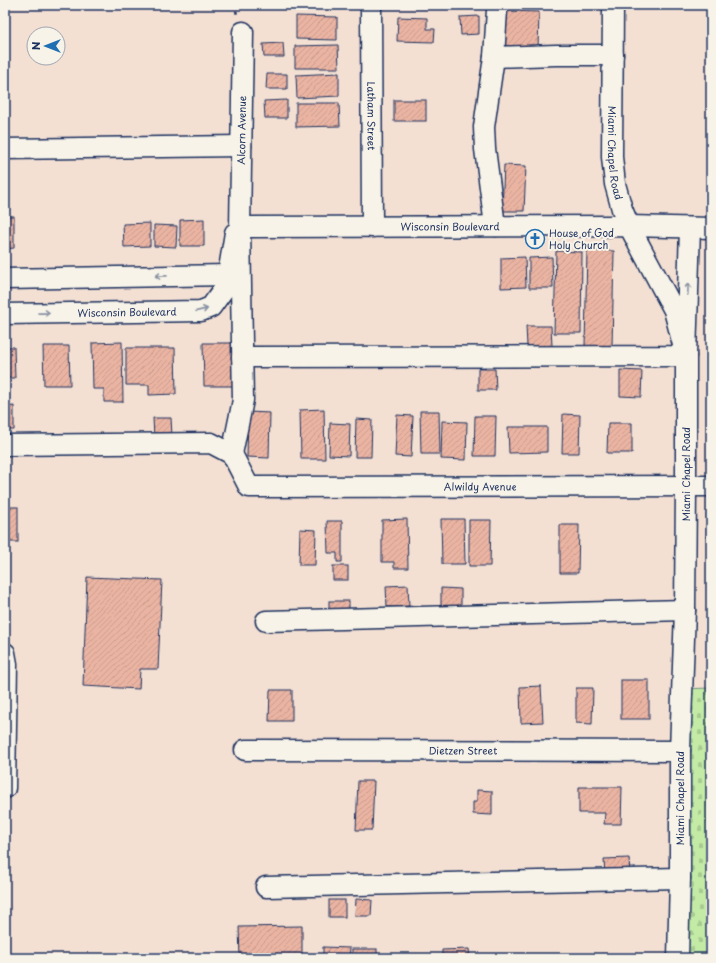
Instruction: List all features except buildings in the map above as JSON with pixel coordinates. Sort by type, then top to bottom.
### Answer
[{"type":"street","name":"Latham Street","points":[[372,5],[372,227]]},
{"type":"street","points":[[496,226],[485,149],[484,127],[494,57],[497,10],[499,5]]},
{"type":"street","name":"Miami Chapel Road","points":[[613,5],[612,157],[615,184],[622,209],[629,226],[674,310],[686,356],[685,610],[680,751],[680,878],[678,958]]},
{"type":"street","name":"Alcorn Avenue","points":[[232,454],[243,400],[240,229],[243,32]]},
{"type":"street","points":[[494,57],[613,55]]},
{"type":"street","points":[[5,149],[241,146]]},
{"type":"street","name":"Wisconsin Boulevard","points":[[5,314],[201,311],[211,307],[224,289],[228,275],[235,233],[244,227],[629,226],[711,228]]},
{"type":"street","points":[[242,357],[686,356],[690,228]]},
{"type":"street","points":[[5,279],[228,275]]},
{"type":"street","points":[[5,445],[211,443],[232,454]]},
{"type":"street","name":"Alwildy Avenue","points":[[232,454],[249,486],[711,486]]},
{"type":"street","points":[[266,621],[685,610]]},
{"type":"street","points":[[5,652],[7,664],[5,788]]},
{"type":"street","name":"Dietzen Street","points":[[245,750],[680,751]]},
{"type":"street","points":[[266,887],[680,878]]},
{"type":"green space","points":[[711,688],[711,958],[678,958],[682,689]]},
{"type":"place","name":"House of God Holy Church","points":[[535,239]]}]
